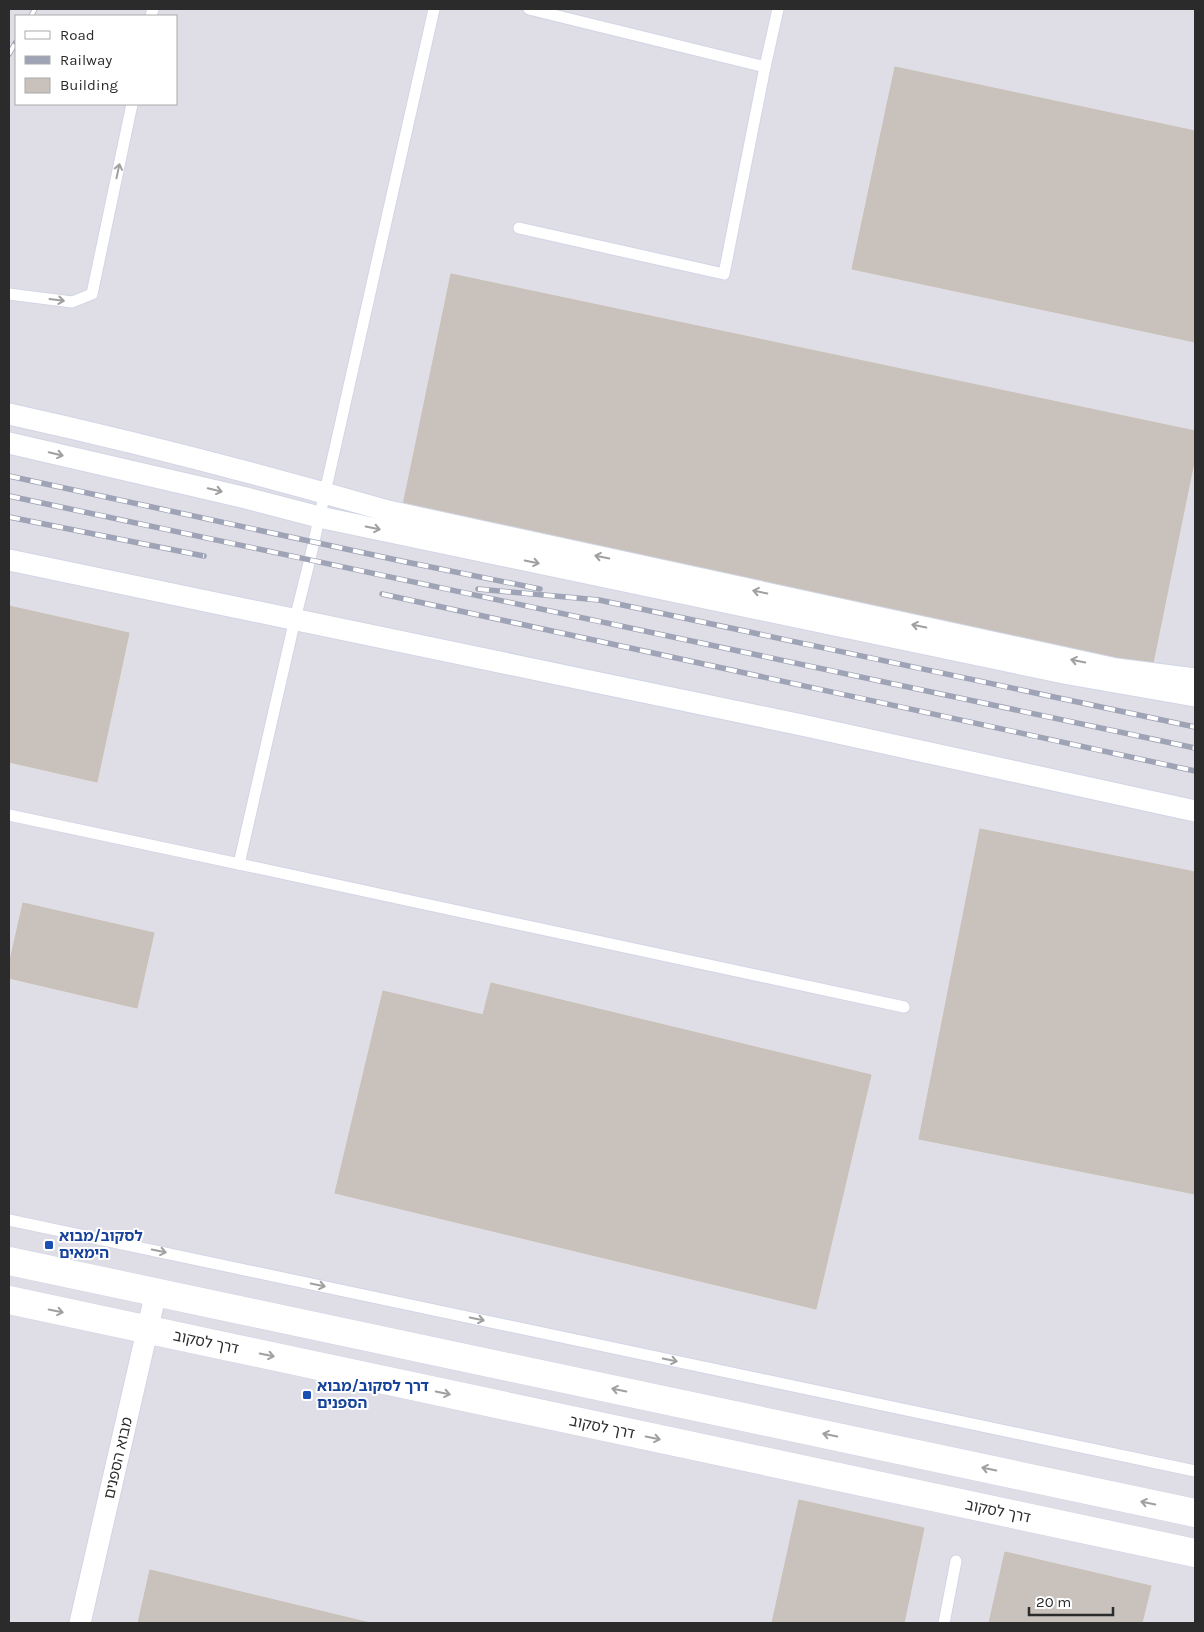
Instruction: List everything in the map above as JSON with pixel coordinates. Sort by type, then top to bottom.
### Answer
[{"type":"street","points":[[9,414],[70,427],[324,492],[388,511],[1116,669],[1195,679]]},
{"type":"street","points":[[9,443],[242,497],[319,517],[1070,674],[1195,696]]},
{"type":"street","points":[[9,560],[797,724],[1195,811]]},
{"type":"street","points":[[9,1261],[1195,1513]]},
{"type":"street","name":"מבוא הספנים","points":[[80,1623],[156,1292]]},
{"type":"street","name":"דרך לסקוב","points":[[9,1300],[1195,1553]]},
{"type":"lane","points":[[239,864],[434,9]]},
{"type":"lane","points":[[528,9],[764,67]]},
{"type":"lane","points":[[519,228],[724,274],[764,67],[778,9]]},
{"type":"lane","points":[[9,294],[72,302],[92,294],[132,105]]},
{"type":"lane","points":[[9,815],[904,1007]]},
{"type":"lane","points":[[9,1220],[1195,1471]]},
{"type":"lane","points":[[944,1623],[956,1561]]},
{"type":"shaded area","points":[[9,9],[1195,9],[1195,1623],[9,1623]]},
{"type":"building","points":[[895,67],[1195,131],[1195,342],[852,269]]},
{"type":"building","points":[[451,274],[1195,431],[1195,457],[1152,668],[402,510]]},
{"type":"building","points":[[9,606],[129,633],[97,782],[9,762]]},
{"type":"building","points":[[980,829],[1195,872],[1195,1194],[919,1139]]},
{"type":"building","points":[[23,903],[154,933],[137,1008],[9,978],[9,965]]},
{"type":"building","points":[[491,983],[871,1075],[816,1309],[335,1193],[383,991],[483,1015]]},
{"type":"building","points":[[799,1500],[924,1528],[904,1623],[772,1623]]},
{"type":"building","points":[[1005,1552],[1151,1586],[1142,1623],[989,1623]]},
{"type":"building","points":[[150,1570],[370,1623],[138,1623]]},
{"type":"railway","points":[[32,15],[35,9]]},
{"type":"railway","points":[[9,54],[15,44]]},
{"type":"railway","points":[[9,476],[540,589]]},
{"type":"railway","points":[[9,496],[1195,748]]},
{"type":"railway","points":[[9,517],[204,556]]},
{"type":"railway","points":[[478,589],[599,600],[1195,727]]},
{"type":"railway","points":[[382,594],[1195,771]]},
{"type":"place","name":"לסקוב/מבוא הימאים","points":[[49,1245]]},
{"type":"place","name":"דרך לסקוב/מבוא הספנים","points":[[307,1395]]}]
